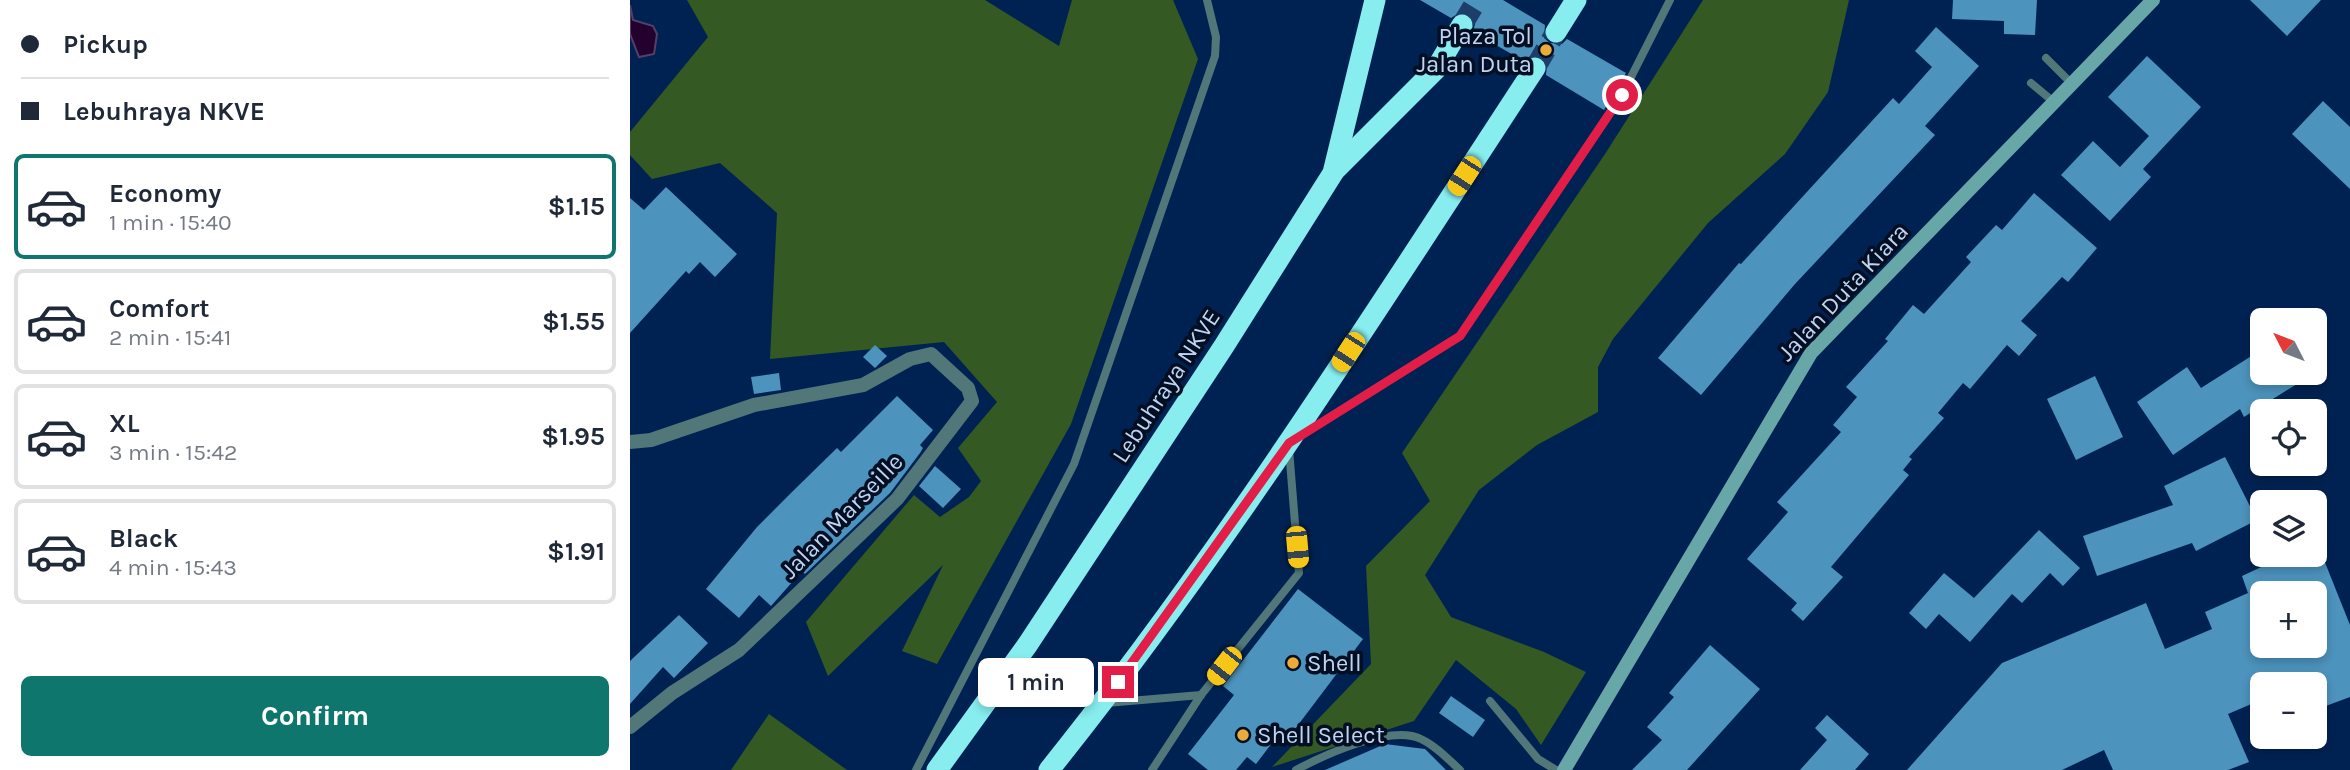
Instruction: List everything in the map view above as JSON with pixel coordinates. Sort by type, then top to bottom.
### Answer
[{"type":"highway","name":"Lebuhraya NKVE","points":[[937,770],[1028,644],[1224,346],[1333,173],[1375,0]]},
{"type":"highway","points":[[1556,32],[1576,0]]},
{"type":"highway","points":[[1333,173],[1436,69],[1462,25]]},
{"type":"highway","points":[[1049,770],[1102,703],[1289,443],[1535,68]]},
{"type":"main road","name":"Jalan Duta Kiara","points":[[1564,770],[1811,353],[2153,0]]},
{"type":"street","name":"Jalan Marseille","points":[[630,442],[651,440],[754,405],[863,385],[910,359],[931,354],[968,388],[972,401],[888,507],[738,650],[672,693],[630,727]]},
{"type":"lane","points":[[916,770],[1074,464],[1215,56],[1216,37],[1207,0]]},
{"type":"lane","points":[[1152,770],[1201,695],[1299,573],[1289,443],[1460,336],[1622,95],[1670,0]]},
{"type":"lane","points":[[2046,58],[2073,85]]},
{"type":"lane","points":[[2031,82],[2055,103]]},
{"type":"lane","points":[[1102,703],[1201,695]]},
{"type":"lane","points":[[1490,701],[1538,759],[1556,770]]},
{"type":"lane","points":[[1398,745],[1399,734]]},
{"type":"lane","points":[[1296,770],[1340,750],[1399,734],[1419,738],[1460,770]]},
{"type":"green space","points":[[687,0],[985,0],[1059,46],[1072,0],[1173,0],[1198,59],[1071,424],[937,664],[902,651],[943,565],[828,676],[806,622],[914,495],[940,517],[969,497],[981,481],[958,448],[997,402],[944,342],[770,359],[777,213],[720,163],[652,179],[630,155],[630,132],[708,37]]},
{"type":"green space","points":[[1703,0],[1849,0],[1828,92],[1785,154],[1708,223],[1613,339],[1598,367],[1598,412],[1537,445],[1479,490],[1425,575],[1451,617],[1544,652],[1586,672],[1541,745],[1516,709],[1456,660],[1414,721],[1272,767],[1371,664],[1366,566],[1430,501],[1402,453],[1605,154]]},
{"type":"green space","points":[[769,714],[847,770],[731,770]]},
{"type":"shaded area","points":[[630,5],[633,20],[653,26],[657,34],[654,54],[639,57],[630,34]]},
{"type":"building","name":"Plaza Tol Jalan Duta","points":[[1420,0],[1503,0],[1545,25],[1544,38],[1550,43],[1562,44],[1567,39],[1626,73],[1604,110],[1546,75],[1547,63],[1542,57],[1530,56],[1524,61],[1473,32],[1475,24],[1469,14],[1461,12],[1451,18]]},
{"type":"building","points":[[1953,0],[2037,0],[2035,35],[2004,34],[2004,21],[1952,19]]},
{"type":"building","points":[[2250,0],[2321,0],[2287,36]]},
{"type":"building","points":[[1936,27],[1979,66],[1925,126],[1935,135],[1795,284],[1701,395],[1658,358],[1739,263],[1741,264],[1893,98],[1899,104],[1932,67],[1915,51]]},
{"type":"building","points":[[2147,56],[2201,107],[2143,169],[2151,177],[2110,221],[2061,175],[2093,141],[2120,167],[2149,136],[2108,97]]},
{"type":"building","points":[[2323,101],[2350,127],[2350,189],[2292,134]]},
{"type":"building","points":[[666,187],[737,254],[715,277],[700,262],[689,274],[686,271],[630,333],[630,198],[644,210]]},
{"type":"building","points":[[2034,193],[2097,248],[2068,282],[2062,277],[2021,321],[2037,335],[2019,356],[2007,345],[1970,389],[1963,383],[1938,413],[1944,418],[1909,457],[1912,459],[1903,470],[1909,475],[1831,567],[1843,577],[1803,621],[1791,610],[1797,603],[1747,559],[1788,512],[1777,502],[1841,432],[1833,425],[1857,397],[1846,387],[1888,341],[1885,339],[1913,305],[1924,314],[1971,262],[1966,257],[1996,225],[2002,230]]},
{"type":"building","points":[[875,345],[887,356],[875,368],[863,357]]},
{"type":"building","points":[[2250,357],[2250,385],[2295,385],[2273,399],[2250,399],[2250,413],[2244,417],[2240,409],[2173,455],[2137,402],[2187,367],[2201,388]]},
{"type":"building","points":[[779,373],[781,390],[754,394],[751,377]]},
{"type":"building","points":[[2095,376],[2123,437],[2076,460],[2047,399]]},
{"type":"building","points":[[897,396],[933,430],[920,445],[923,448],[920,453],[890,493],[805,574],[802,571],[771,606],[759,595],[739,618],[706,589],[757,527],[837,448],[841,452]]},
{"type":"building","points":[[2225,457],[2250,506],[2250,524],[2196,551],[2192,543],[2097,576],[2083,536],[2173,505],[2164,486]]},
{"type":"building","points":[[935,466],[961,489],[943,508],[919,486]]},
{"type":"building","points":[[2039,530],[2080,568],[2063,586],[2050,573],[2022,603],[2012,594],[1970,642],[1939,614],[1926,629],[1909,613],[1944,573],[1974,598]]},
{"type":"building","points":[[2261,567],[2327,567],[2350,625],[2350,697],[2327,706],[2327,672],[2250,672],[2250,705],[2228,714],[2249,762],[2228,770],[2113,770],[2104,750],[2062,770],[1907,770],[2002,663],[2146,603],[2165,649],[2212,629],[2205,612],[2248,593],[2242,576]]},
{"type":"building","name":"Shell","points":[[1298,589],[1363,639],[1289,737],[1281,731],[1256,764],[1247,757],[1236,770],[1208,770],[1188,754],[1234,695],[1223,686]]},
{"type":"building","points":[[679,615],[708,643],[674,678],[663,667],[630,704],[630,661]]},
{"type":"building","points":[[1710,645],[1760,689],[1687,770],[1632,770],[1662,740],[1647,727],[1674,697],[1669,693]]},
{"type":"building","points":[[1451,696],[1485,720],[1473,737],[1439,713]]},
{"type":"building","points":[[1827,715],[1869,754],[1855,770],[1800,770],[1827,740],[1815,728]]},
{"type":"building","points":[[1385,744],[1425,749],[1446,770],[1325,770]]},
{"type":"tunnel","points":[[1462,25],[1477,0]]},
{"type":"tunnel","points":[[1535,68],[1556,32]]},
{"type":"place","name":"Plaza Tol Jalan Duta","points":[[1546,50]]},
{"type":"place","name":"Shell","points":[[1293,663]]},
{"type":"place","name":"Shell Select","points":[[1243,735]]},
{"type":"route","points":[[1118,682],[1289,443],[1460,336],[1622,95]]}]
